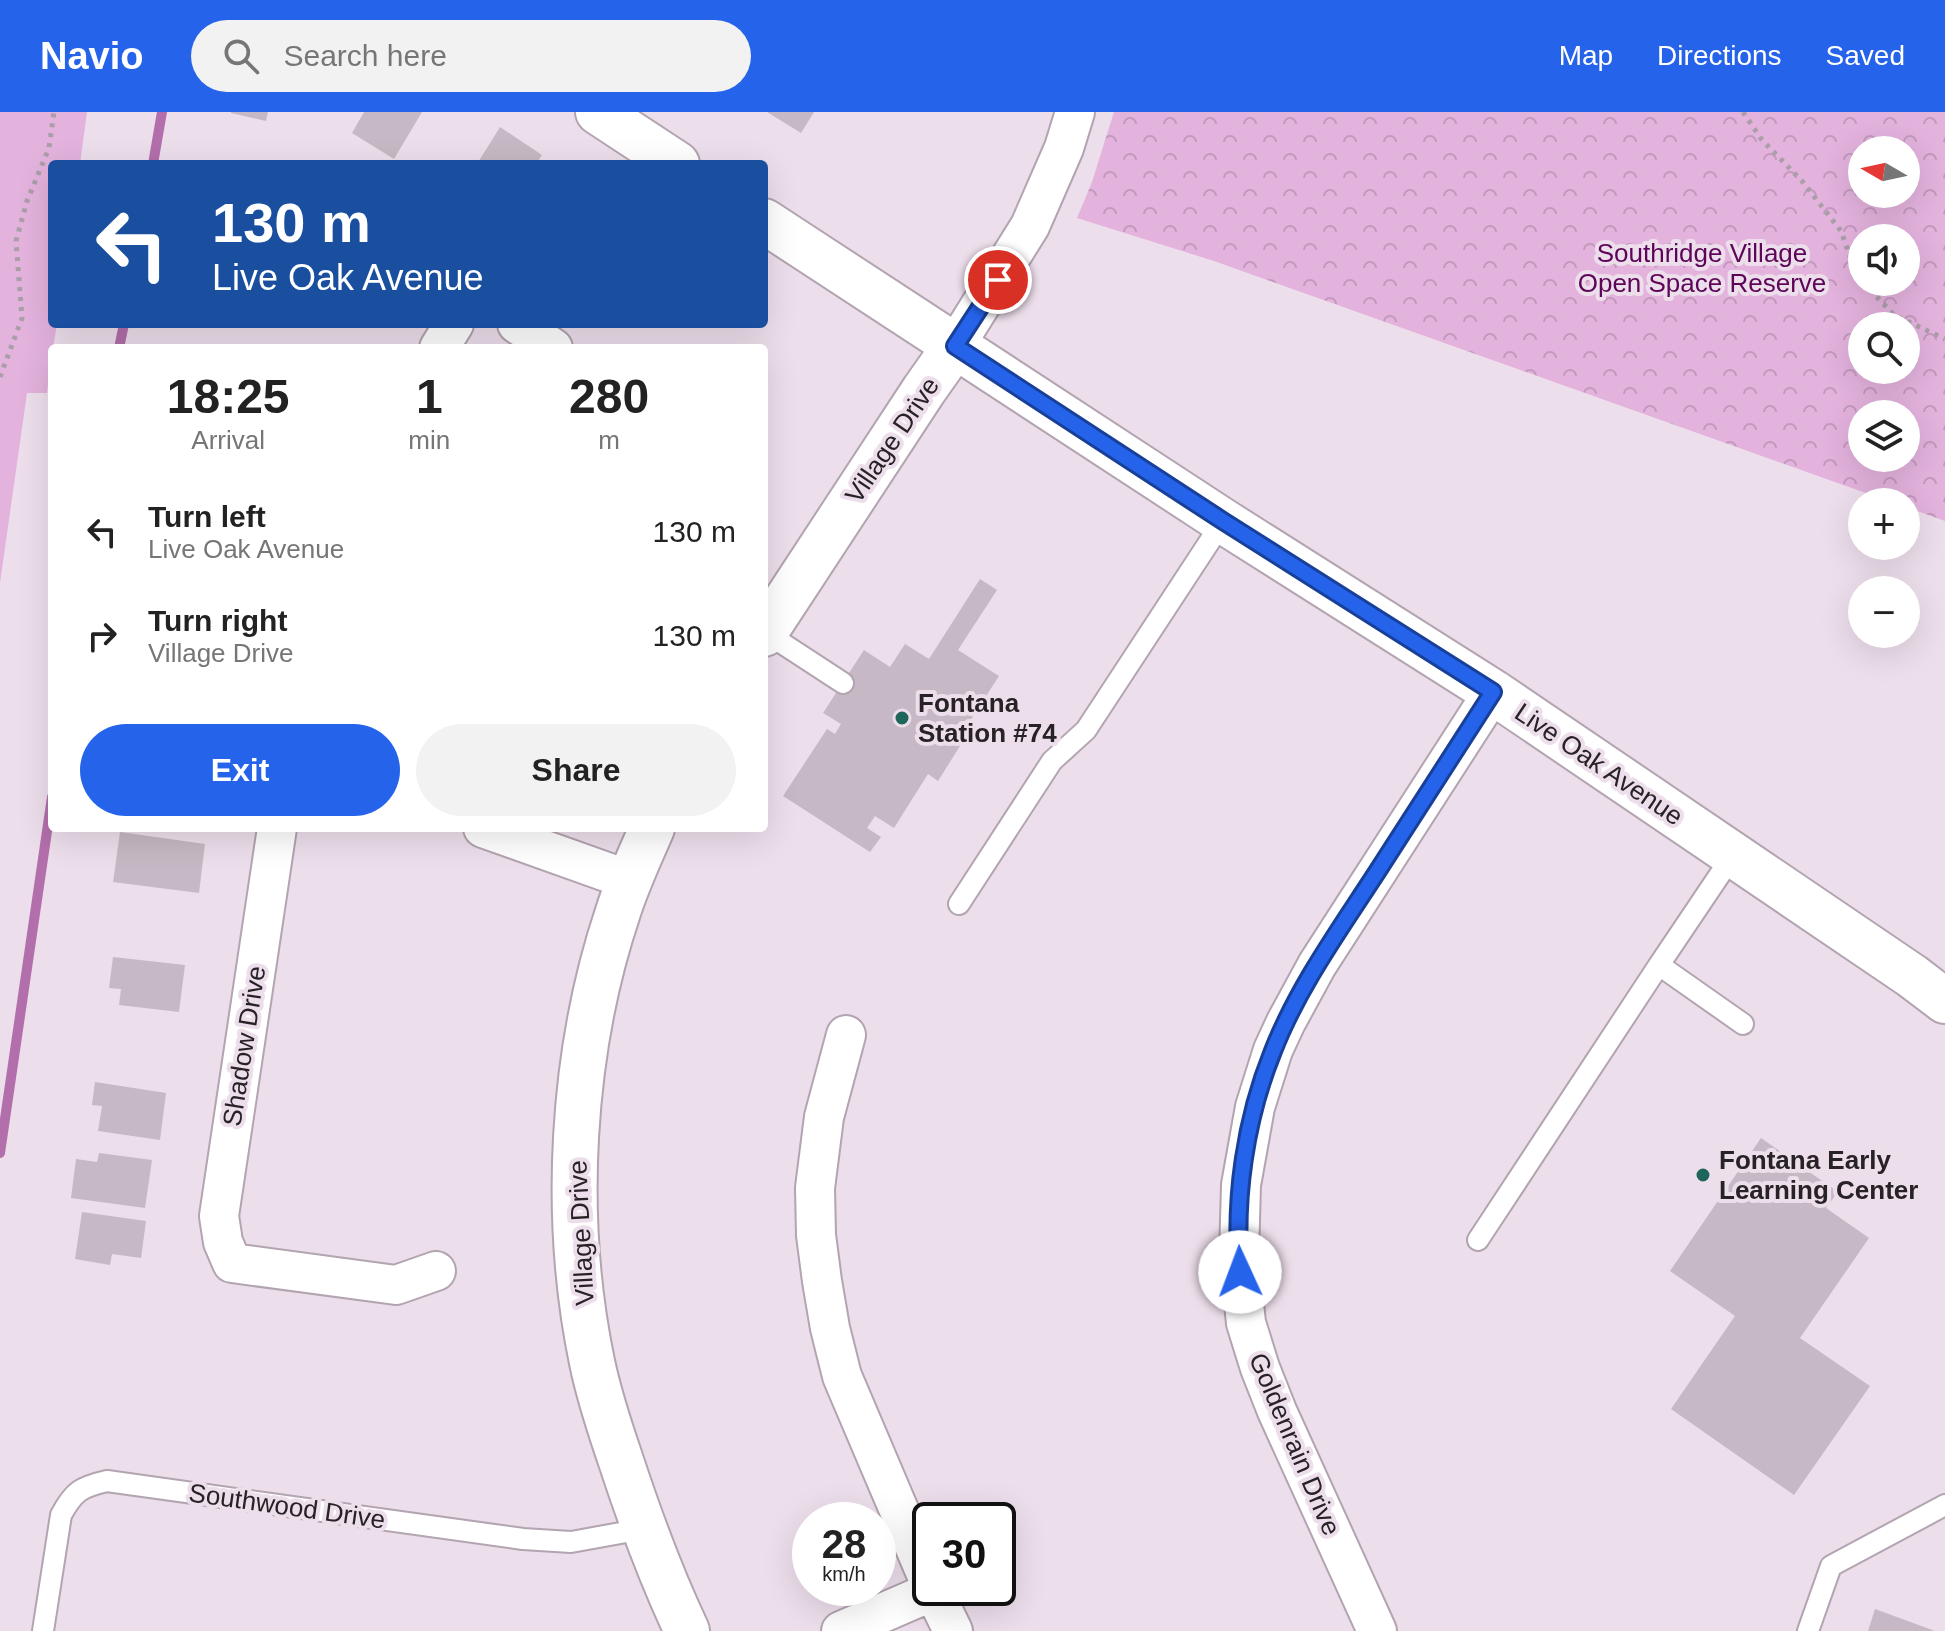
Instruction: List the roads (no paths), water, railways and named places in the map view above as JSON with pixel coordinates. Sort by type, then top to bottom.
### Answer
[{"type":"street","points":[[598,112],[671,160]]},
{"type":"street","name":"Village Drive","points":[[768,628],[955,346],[1030,226],[1064,148],[1075,112]]},
{"type":"street","name":"Live Oak Avenue","points":[[768,224],[1223,521],[1493,692],[1945,1001]]},
{"type":"street","points":[[523,328],[547,344]]},
{"type":"street","name":"Goldenrain Drive","points":[[1377,1631],[1277,1411],[1246,1323],[1239,1255],[1241,1185],[1258,1094],[1286,1022],[1317,965],[1493,692]]},
{"type":"street","name":"Shadow Drive","points":[[276,832],[219,1216],[223,1242],[232,1263],[396,1285],[436,1271]]},
{"type":"street","points":[[494,832],[629,880]]},
{"type":"street","name":"Village Drive","points":[[650,832],[629,880],[605,954],[590,1021],[581,1078],[575,1222],[581,1292],[592,1363],[643,1529],[687,1631]]},
{"type":"street","points":[[846,1035],[824,1117],[815,1188],[816,1235],[822,1281],[842,1376],[912,1540]]},
{"type":"street","points":[[841,1631],[912,1597]]},
{"type":"street","points":[[941,1606],[953,1631]]},
{"type":"lane","points":[[959,904],[1052,761],[1086,730],[1223,521]]},
{"type":"lane","points":[[768,635],[843,683]]},
{"type":"lane","points":[[1478,1240],[1733,855]]},
{"type":"lane","points":[[1659,965],[1743,1024]]},
{"type":"lane","name":"Southwood Drive","points":[[43,1631],[61,1515],[70,1498],[84,1486],[107,1481],[523,1539],[571,1542],[643,1529]]},
{"type":"lane","points":[[1808,1631],[1831,1566],[1945,1505]]},
{"type":"waterway","points":[[154,160],[162,112]]},
{"type":"waterway","points":[[120,344],[123,328]]},
{"type":"waterway","points":[[0,1153],[48,824]]},
{"type":"place","name":"Fontana Station #74","points":[[902,718]]},
{"type":"place","name":"Fontana Early Learning Center","points":[[1703,1175]]},
{"type":"park label","name":"Southridge Village Open Space Reserve","points":[[1702,268]]}]
